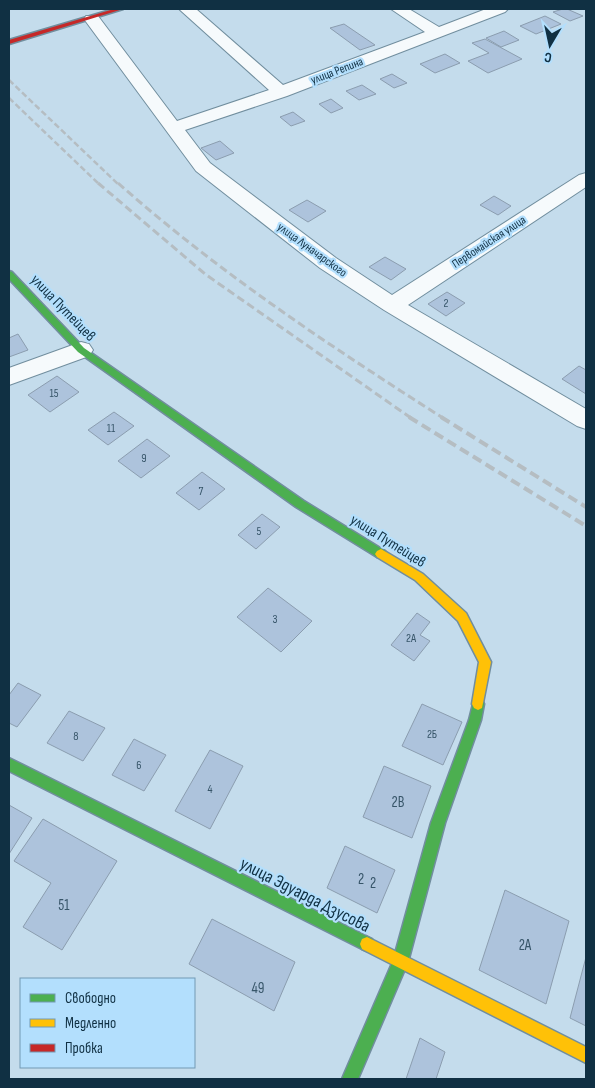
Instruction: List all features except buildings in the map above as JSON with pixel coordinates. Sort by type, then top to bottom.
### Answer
[{"type":"street","points":[[9,42],[92,19],[120,9]]},
{"type":"street","points":[[187,9],[281,92]]},
{"type":"street","points":[[399,9],[438,33]]},
{"type":"street","name":"улица Репина","points":[[173,128],[281,92],[500,9]]},
{"type":"street","name":"улица Луначарского","points":[[92,19],[203,167],[328,263],[392,305],[586,420]]},
{"type":"street","name":"Первомайская улица","points":[[392,305],[586,179]]},
{"type":"street","name":"улица Путейцев","points":[[9,274],[81,350],[300,504],[418,577],[462,617],[485,662],[475,720],[438,823],[400,962],[350,1079]]},
{"type":"street","points":[[9,378],[81,350]]},
{"type":"street","name":"улица Эдуарда Дзусова","points":[[9,764],[586,1055]]},
{"type":"railway","points":[[9,80],[119,185]]},
{"type":"railway","points":[[9,98],[100,185]]},
{"type":"railway","points":[[98,183],[205,274],[411,418]]},
{"type":"railway","points":[[118,183],[195,247],[276,307],[443,418]]},
{"type":"railway","points":[[409,417],[586,526]]},
{"type":"railway","points":[[441,417],[586,507]]},
{"type":"traffic: fast","points":[[9,274],[81,350],[300,504],[381,554]]},
{"type":"traffic: fast","points":[[350,1079],[400,962],[438,823],[475,720],[478,704]]},
{"type":"traffic: fast","points":[[9,764],[367,944]]},
{"type":"traffic: slow","points":[[381,554],[419,577],[462,617],[485,662],[478,704]]},
{"type":"traffic: slow","points":[[367,944],[586,1055]]},
{"type":"traffic: jam","points":[[9,42],[120,9]]}]
